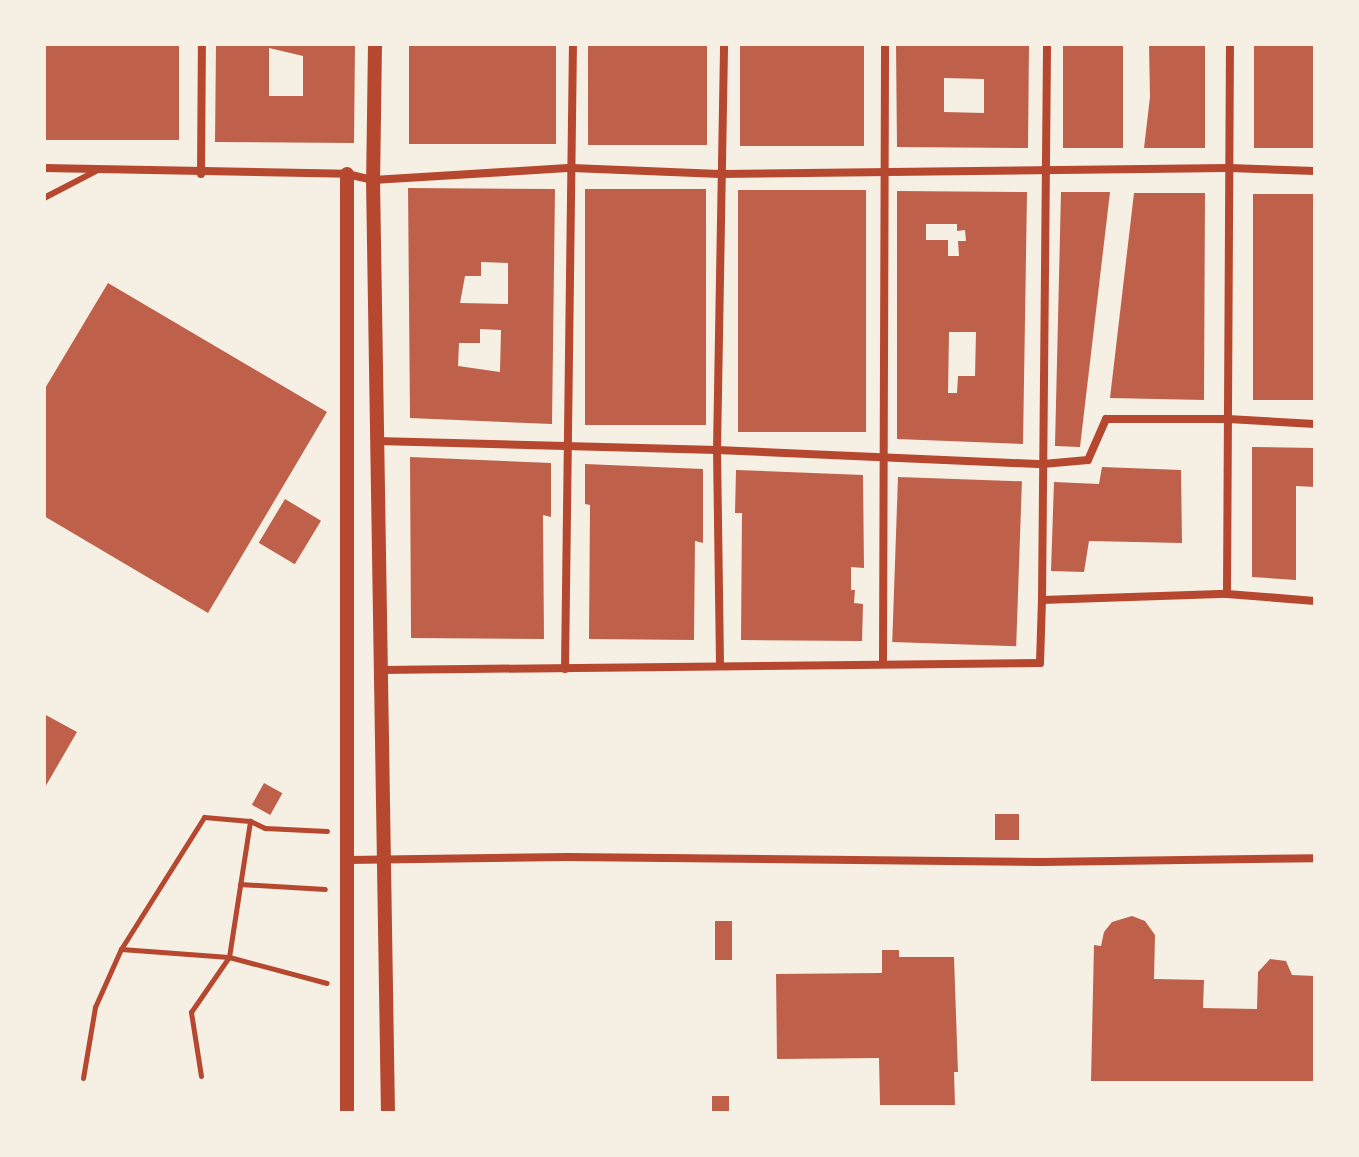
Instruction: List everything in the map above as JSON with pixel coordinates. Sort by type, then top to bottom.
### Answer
[{"type":"street","points":[[201,174],[202,44]]},
{"type":"street","points":[[375,44],[373,180],[388,1113]]},
{"type":"street","points":[[565,669],[573,44]]},
{"type":"street","points":[[720,664],[717,450],[724,44]]},
{"type":"street","points":[[883,662],[885,44]]},
{"type":"street","points":[[380,670],[883,662],[1040,663],[1047,44]]},
{"type":"street","points":[[1227,594],[1230,44]]},
{"type":"street","points":[[44,168],[201,174],[347,174],[373,180],[572,168],[720,174],[1229,168],[1315,171]]},
{"type":"street","points":[[347,174],[347,1113]]},
{"type":"street","points":[[377,441],[717,450],[1043,464],[1088,460],[1106,419],[1228,419],[1315,424]]},
{"type":"street","points":[[1042,600],[1227,594],[1315,601]]},
{"type":"street","points":[[348,860],[1041,862],[1315,858]]},
{"type":"lane","points":[[44,198],[99,170]]},
{"type":"path","points":[[83,1078],[95,1007],[121,949],[204,817],[250,821],[265,828],[348,832]]},
{"type":"path","points":[[201,1076],[191,1012],[229,957],[250,821]]},
{"type":"path","points":[[240,884],[330,889]]},
{"type":"path","points":[[121,949],[229,957],[328,983]]},
{"type":"building","points":[[44,44],[179,44],[179,140],[44,140]]},
{"type":"building","points":[[216,44],[355,44],[354,143],[215,142]],"holes":[[[269,48],[303,56],[303,96],[269,96]]]},
{"type":"building","points":[[409,44],[556,44],[556,144],[409,144]]},
{"type":"building","points":[[588,44],[707,44],[707,145],[588,145]]},
{"type":"building","points":[[740,44],[864,44],[864,146],[740,146]]},
{"type":"building","points":[[896,44],[1029,44],[1028,148],[897,147]],"holes":[[[944,78],[984,79],[984,113],[944,112]]]},
{"type":"building","points":[[1063,44],[1123,44],[1123,148],[1063,148]]},
{"type":"building","points":[[1149,44],[1205,44],[1205,148],[1144,148],[1150,97]]},
{"type":"building","points":[[1254,44],[1315,44],[1315,148],[1254,148]]},
{"type":"building","points":[[408,188],[555,189],[552,424],[410,418]],"holes":[[[481,262],[508,263],[508,304],[460,303],[465,276],[481,276]],[[480,329],[501,330],[500,372],[458,366],[459,343],[480,343]]]},
{"type":"building","points":[[585,189],[706,189],[706,425],[585,425]]},
{"type":"building","points":[[738,190],[866,190],[866,432],[738,432]]},
{"type":"building","points":[[897,191],[1027,192],[1023,444],[897,439]],"holes":[[[926,224],[957,224],[957,231],[965,230],[966,241],[958,241],[959,256],[948,256],[948,240],[926,240]],[[949,332],[976,332],[975,376],[958,376],[957,393],[948,393]]]},
{"type":"building","points":[[1061,192],[1110,192],[1080,447],[1055,446]]},
{"type":"building","points":[[1134,193],[1205,193],[1204,400],[1110,398]]},
{"type":"building","points":[[1253,194],[1315,194],[1315,400],[1253,400]]},
{"type":"building","points":[[108,283],[327,412],[208,613],[44,516],[44,390]]},
{"type":"building","points":[[1252,447],[1315,448],[1315,487],[1296,486],[1296,580],[1252,577]]},
{"type":"building","points":[[410,457],[551,463],[551,517],[543,515],[544,639],[411,638]]},
{"type":"building","points":[[585,464],[703,469],[703,543],[695,541],[694,640],[589,639],[590,505],[585,504]]},
{"type":"building","points":[[1102,467],[1181,470],[1182,543],[1089,541],[1084,572],[1051,571],[1054,482],[1099,484]]},
{"type":"building","points":[[736,470],[863,475],[864,568],[851,567],[854,603],[863,604],[862,641],[741,640],[742,513],[735,513]]},
{"type":"building","points":[[898,477],[1022,481],[1016,646],[892,642]]},
{"type":"building","points":[[285,499],[321,521],[295,564],[259,543]]},
{"type":"building","points":[[44,714],[77,732],[44,789]]},
{"type":"building","points":[[264,783],[282,793],[270,815],[252,805]]},
{"type":"building","points":[[995,814],[1019,814],[1019,840],[995,840]]},
{"type":"building","points":[[1132,916],[1145,921],[1155,935],[1154,979],[1204,980],[1203,1008],[1257,1009],[1258,972],[1270,959],[1286,961],[1292,975],[1315,976],[1315,1081],[1091,1081],[1094,945],[1101,946],[1104,932],[1112,922]]},
{"type":"building","points":[[715,921],[732,921],[732,960],[715,960]]},
{"type":"building","points":[[882,950],[899,950],[899,957],[954,957],[958,1072],[954,1072],[955,1105],[880,1105],[879,1058],[777,1059],[776,974],[882,973]]},
{"type":"building","points":[[712,1096],[729,1096],[729,1113],[712,1113]]}]
